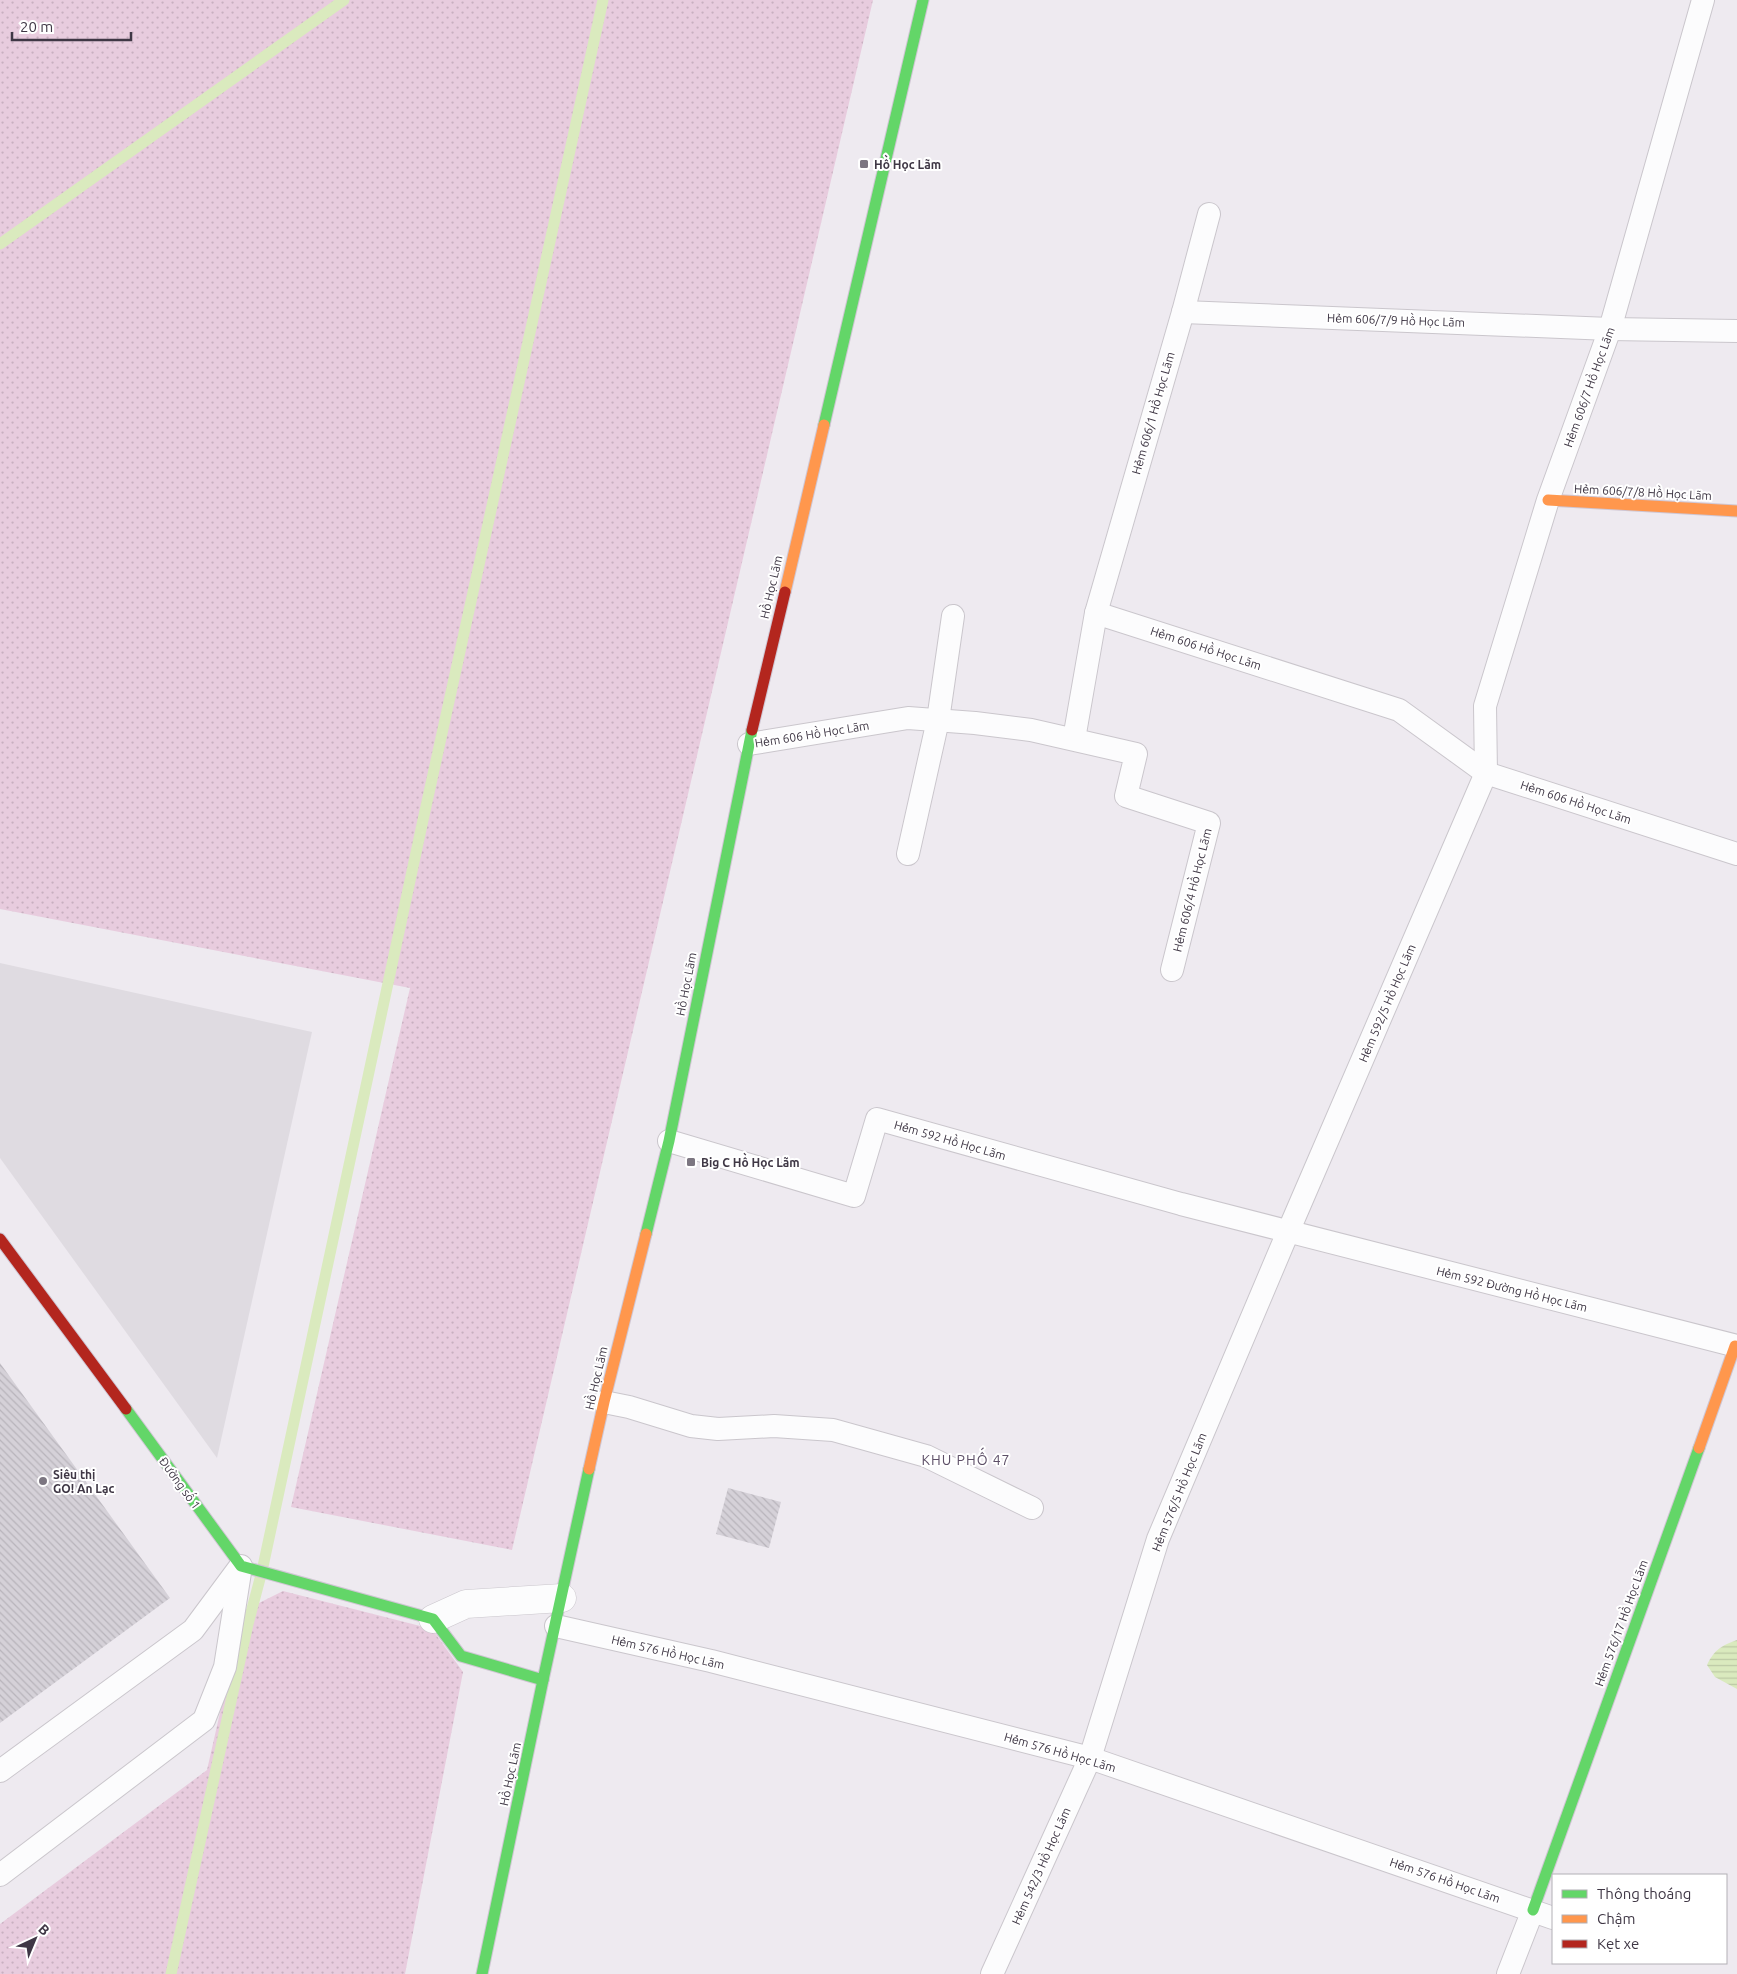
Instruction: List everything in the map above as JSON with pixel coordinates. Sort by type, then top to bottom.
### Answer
[{"type":"main road","name":"Hồ Học Lãm","points":[[482,1974],[543,1680],[604,1402],[669,1141],[748,744],[922,0]]},
{"type":"main road","name":"Hẻm 606/7/8 Hồ Học Lãm","points":[[1548,500],[1737,511]]},
{"type":"main road","name":"Đường số 1","points":[[0,1239],[241,1566]]},
{"type":"main road","name":"Hẻm 576/17 Hồ Học Lãm","points":[[1557,1874],[1736,1346]]},
{"type":"main road","points":[[241,1566],[433,1619],[461,1656],[543,1680]]},
{"type":"main road","name":"Hẻm 576/17 Hồ Học Lãm","points":[[1543,1914],[1552,1888]]},
{"type":"street","points":[[433,1619],[466,1604],[562,1598]]},
{"type":"lane","name":"Hẻm 606/7 Hồ Học Lãm","points":[[1486,773],[1485,706],[1548,500],[1610,329],[1703,0]]},
{"type":"lane","name":"Hẻm 606/1 Hồ Học Lãm","points":[[1096,613],[1209,214]]},
{"type":"lane","name":"Hẻm 606/7/9 Hồ Học Lãm","points":[[1182,312],[1610,329],[1737,332]]},
{"type":"lane","name":"Hẻm 606 Hồ Học Lãm","points":[[1096,613],[1399,710],[1486,773],[1737,854]]},
{"type":"lane","points":[[1074,739],[1096,613]]},
{"type":"lane","points":[[908,854],[938,720],[953,616]]},
{"type":"lane","name":"Hẻm 606 Hồ Học Lãm","points":[[748,744],[819,734],[908,718],[1031,730],[1074,739]]},
{"type":"lane","name":"Hẻm 606/4 Hồ Học Lãm","points":[[1074,739],[1136,754],[1126,796],[1209,823],[1172,970]]},
{"type":"lane","name":"Hẻm 592/5 Hồ Học Lãm","points":[[1288,1232],[1486,773]]},
{"type":"lane","name":"Hẻm 592 Hồ Học Lãm","points":[[669,1141],[854,1196],[877,1119],[1288,1232]]},
{"type":"lane","name":"Hẻm 592 Đường Hồ Học Lãm","points":[[1288,1232],[1736,1346]]},
{"type":"lane","name":"Hẻm 576/5 Hồ Học Lãm","points":[[1090,1758],[1158,1539],[1288,1232]]},
{"type":"lane","points":[[604,1402],[629,1407],[691,1426],[718,1429],[774,1426],[833,1430],[926,1456],[1032,1508]]},
{"type":"lane","points":[[0,1771],[193,1630],[241,1566]]},
{"type":"lane","points":[[0,1875],[204,1720],[225,1667],[241,1566]]},
{"type":"lane","name":"Hẻm 576 Hồ Học Lãm","points":[[556,1626],[711,1661],[1090,1758],[1543,1914]]},
{"type":"lane","name":"Hẻm 542/3 Hồ Học Lãm","points":[[992,1974],[1090,1758]]},
{"type":"lane","points":[[1508,1974],[1543,1914]]},
{"type":"shaded area","points":[[0,0],[873,0],[512,1550],[291,1507],[410,988],[0,909]]},
{"type":"shaded area","points":[[0,963],[312,1032],[217,1458],[0,1158]]},
{"type":"shaded area","points":[[283,1591],[432,1629],[463,1672],[405,1974],[0,1974],[0,1924],[207,1770],[243,1611]]},
{"type":"shaded area","points":[[1737,1640],[1737,1689],[1715,1677],[1707,1665],[1719,1649]]},
{"type":"building","name":"Siêu thị GO! An Lạc","points":[[0,1363],[170,1598],[0,1723]]},
{"type":"building","points":[[728,1488],[781,1502],[769,1548],[716,1534]]},
{"type":"waterway","points":[[0,244],[344,0]]},
{"type":"waterway","points":[[171,1974],[248,1624],[262,1571],[423,820],[603,0]]},
{"type":"traffic: fast","points":[[824,425],[923,0]]},
{"type":"traffic: fast","points":[[646,1234],[669,1141],[752,730]]},
{"type":"traffic: fast","points":[[126,1409],[241,1566],[433,1619],[461,1656],[543,1680]]},
{"type":"traffic: fast","points":[[1533,1910],[1699,1448]]},
{"type":"traffic: fast","points":[[482,1974],[589,1469]]},
{"type":"traffic: slow","points":[[785,592],[824,425]]},
{"type":"traffic: slow","points":[[1548,500],[1737,511]]},
{"type":"traffic: slow","points":[[589,1469],[646,1234]]},
{"type":"traffic: slow","points":[[1699,1448],[1735,1346]]},
{"type":"traffic: jam","points":[[752,730],[785,592]]},
{"type":"traffic: jam","points":[[0,1239],[126,1409]]},
{"type":"place","name":"Hồ Học Lãm","points":[[864,164]]},
{"type":"place","name":"Big C Hồ Học Lãm","points":[[691,1162]]},
{"type":"place","name":"Siêu thị GO! An Lạc","points":[[43,1481]]},
{"type":"district","name":"KHU PHỐ 47","points":[[966,1460]]}]
